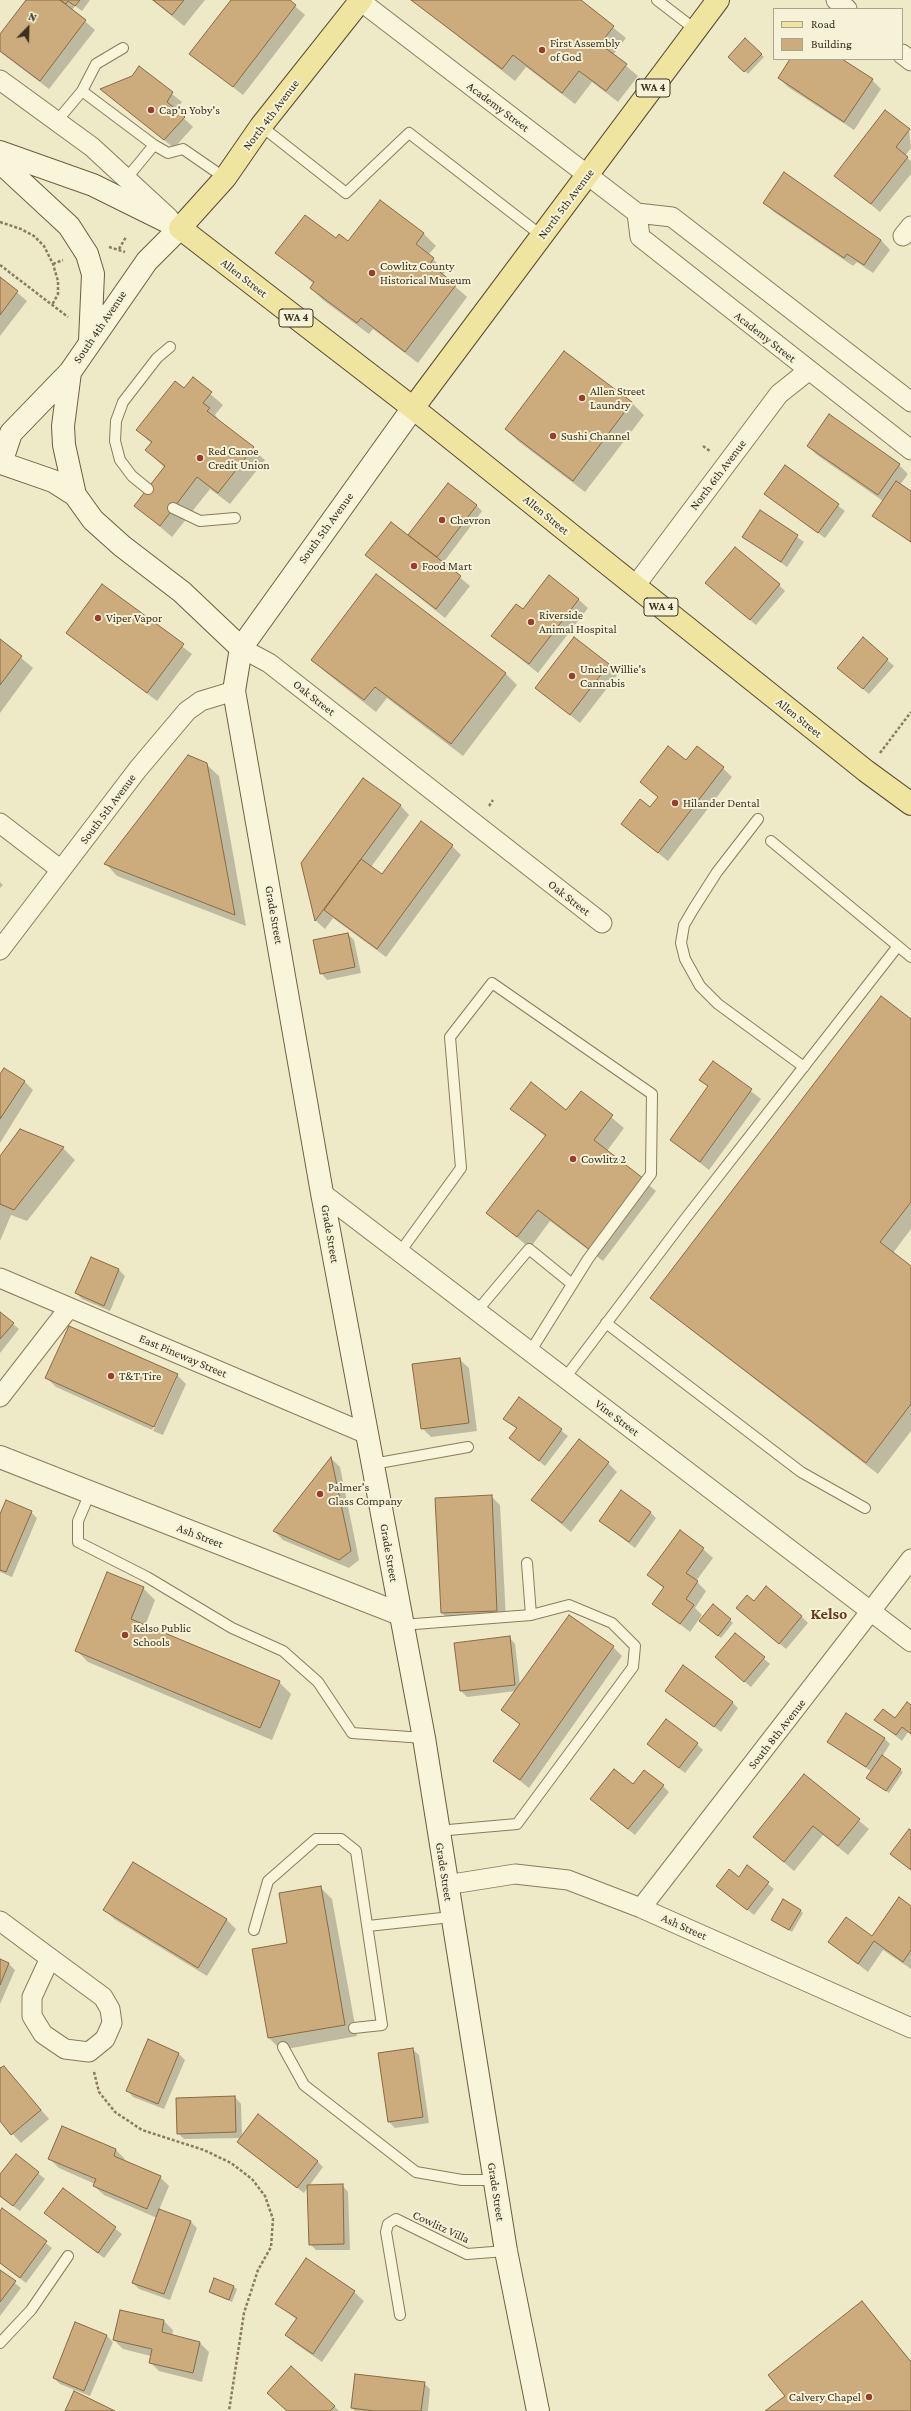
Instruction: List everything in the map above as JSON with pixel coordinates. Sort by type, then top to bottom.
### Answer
[{"type":"main road","name":"North 4th Avenue","points":[[180,228],[225,178],[261,126],[360,0]]},
{"type":"main road","name":"North 5th Avenue","points":[[413,408],[718,0]]},
{"type":"main road","name":"Allen Street","points":[[0,152],[93,186],[180,228],[413,408],[866,771],[911,804]]},
{"type":"main road","points":[[0,162],[69,226],[87,254],[93,274],[89,343]]},
{"type":"main road","name":"South 4th Avenue","points":[[64,445],[63,426],[70,372],[146,261],[180,228]]},
{"type":"main road","points":[[70,372],[11,433],[0,463],[53,481],[75,495]]},
{"type":"main road","name":"South 5th Avenue","points":[[241,648],[413,408]]},
{"type":"main road","name":"Oak Street","points":[[64,445],[75,495],[94,520],[182,592],[241,648]]},
{"type":"main road","name":"Grade Street","points":[[241,648],[234,691],[322,1193],[424,1738],[437,1831],[506,2251],[538,2411]]},
{"type":"main road","name":"Ash Street","points":[[0,1457],[401,1619]]},
{"type":"street","name":"Academy Street","points":[[360,0],[637,213],[640,237],[808,371],[911,450]]},
{"type":"street","points":[[836,0],[846,8]]},
{"type":"street","points":[[903,55],[911,61]]},
{"type":"street","name":"Allen Street","points":[[0,80],[92,147],[180,228]]},
{"type":"street","points":[[637,213],[672,217],[911,402]]},
{"type":"street","name":"North 6th Avenue","points":[[635,586],[779,394],[808,371]]},
{"type":"street","name":"Oak Street","points":[[241,648],[269,663],[602,923]]},
{"type":"street","name":"South 5th Avenue","points":[[0,950],[138,769],[187,711],[201,701],[234,691]]},
{"type":"street","points":[[0,823],[62,870]]},
{"type":"street","name":"Vine Street","points":[[322,1193],[911,1642]]},
{"type":"street","name":"East Pineway Street","points":[[0,1278],[367,1434]]},
{"type":"street","points":[[0,1397],[69,1308]]},
{"type":"street","name":"South 8th Avenue","points":[[641,1908],[872,1612],[911,1559]]},
{"type":"street","name":"Ash Street","points":[[446,1885],[515,1874],[568,1880],[641,1908],[908,2021]]},
{"type":"street","points":[[0,1921],[50,1958],[103,1998],[110,2009],[112,2023],[105,2039],[89,2052],[65,2049],[42,2034],[32,2016],[32,1997],[50,1958]]},
{"type":"lane","points":[[657,0],[696,30]]},
{"type":"lane","points":[[57,121],[82,91],[96,64],[123,48]]},
{"type":"lane","points":[[82,91],[154,145],[168,152],[183,150],[225,178]]},
{"type":"lane","points":[[261,126],[346,193],[409,133],[542,236]]},
{"type":"lane","points":[[126,179],[154,145]]},
{"type":"lane","points":[[148,489],[132,476],[120,460],[115,441],[116,421],[123,402],[157,358],[170,347]]},
{"type":"lane","points":[[173,508],[200,521],[235,518]]},
{"type":"lane","points":[[758,819],[717,872],[694,908],[684,925],[681,943],[685,959],[700,986],[718,1004],[804,1067]]},
{"type":"lane","points":[[771,841],[911,957]]},
{"type":"lane","points":[[565,1378],[898,946]]},
{"type":"lane","points":[[400,1252],[462,1168],[450,1037],[492,983],[652,1094],[650,1174],[588,1259],[530,1352]]},
{"type":"lane","points":[[477,1311],[529,1249],[572,1284]]},
{"type":"lane","points":[[606,1323],[801,1472],[865,1508]]},
{"type":"lane","points":[[373,1464],[468,1447]]},
{"type":"lane","points":[[90,1493],[78,1521],[78,1542],[147,1578],[232,1628],[283,1651],[318,1682],[352,1733],[424,1738]]},
{"type":"lane","points":[[527,1563],[531,1615]]},
{"type":"lane","points":[[401,1619],[531,1615],[569,1605],[612,1623],[635,1646],[633,1667],[517,1824],[437,1831]]},
{"type":"lane","points":[[254,1930],[268,1882],[316,1839],[342,1839],[356,1851],[382,2025],[354,2028]]},
{"type":"lane","points":[[368,1926],[451,1917]]},
{"type":"lane","points":[[283,2047],[304,2085],[416,2172],[462,2180],[494,2180]]},
{"type":"lane","name":"Cowlitz Villa","points":[[400,2315],[386,2232],[388,2224],[396,2220],[467,2254],[506,2251]]},
{"type":"lane","points":[[0,2342],[31,2310],[68,2256]]},
{"type":"path","points":[[0,222],[21,229],[34,236],[44,246],[53,264],[58,281],[58,294],[52,305]]},
{"type":"path","points":[[119,249],[126,237]]},
{"type":"path","points":[[0,265],[70,318]]},
{"type":"path","points":[[866,771],[911,712]]},
{"type":"path","points":[[89,2052],[99,2092],[115,2112],[142,2130],[204,2150],[232,2163],[252,2179],[265,2196],[273,2219],[271,2247],[258,2270],[244,2313],[229,2411]]},
{"type":"building","points":[[26,0],[60,0],[86,20],[40,81],[0,51],[0,34]]},
{"type":"building","points":[[60,0],[80,0],[75,6],[68,1],[66,4]]},
{"type":"building","points":[[153,0],[184,0],[172,15]]},
{"type":"building","points":[[231,0],[290,0],[296,5],[233,87],[189,54]]},
{"type":"building","name":"First Assembly of God","points":[[411,0],[581,0],[614,26],[600,44],[627,64],[606,91],[579,71],[562,93],[513,55],[502,69]]},
{"type":"building","points":[[745,38],[762,54],[744,72],[728,57]]},
{"type":"building","points":[[789,60],[844,60],[873,79],[844,122],[778,78]]},
{"type":"building","name":"Cap'n Yoby's","points":[[139,66],[173,92],[167,102],[185,117],[164,140],[100,89],[132,76]]},
{"type":"building","points":[[885,110],[910,129],[896,147],[908,157],[871,204],[834,176]]},
{"type":"building","points":[[784,172],[881,240],[864,265],[847,254],[844,258],[763,203]]},
{"type":"building","name":"Cowlitz County Historical Museum","points":[[380,200],[424,233],[416,244],[434,258],[430,264],[456,285],[405,352],[361,318],[357,323],[310,288],[314,282],[275,253],[305,215],[336,238],[339,234],[348,241]]},
{"type":"building","points":[[0,277],[18,291],[0,315]]},
{"type":"building","points":[[564,351],[632,402],[573,481],[505,429]]},
{"type":"building","name":"Red Canoe Credit Union","points":[[193,377],[212,392],[203,403],[210,408],[207,411],[254,447],[218,493],[197,477],[160,526],[134,506],[165,466],[145,450],[152,442],[136,430],[175,381],[184,388]]},
{"type":"building","points":[[829,414],[900,464],[878,495],[807,446]]},
{"type":"building","points":[[785,465],[839,504],[818,533],[764,494]]},
{"type":"building","points":[[896,481],[911,491],[911,542],[872,516]]},
{"type":"building","name":"Chevron","points":[[448,483],[477,505],[437,557],[408,535]]},
{"type":"building","points":[[760,510],[798,535],[781,562],[742,537]]},
{"type":"building","name":"Food Mart","points":[[391,522],[461,576],[436,609],[365,555]]},
{"type":"building","points":[[735,547],[780,584],[750,620],[705,583]]},
{"type":"building","points":[[376,574],[506,673],[451,744],[375,687],[364,700],[311,660]]},
{"type":"building","name":"Riverside Animal Hospital","points":[[549,575],[579,599],[529,664],[491,636],[516,604],[523,609]]},
{"type":"building","points":[[102,584],[184,644],[147,693],[66,633]]},
{"type":"building","name":"Uncle Willie's Cannabis","points":[[574,637],[609,664],[570,715],[535,688]]},
{"type":"building","points":[[863,637],[888,659],[863,689],[837,668]]},
{"type":"building","points":[[0,639],[22,656],[0,685]]},
{"type":"building","name":"Hilander Dental","points":[[668,746],[686,760],[697,746],[724,767],[658,853],[621,824],[640,799],[650,807],[658,797],[640,782]]},
{"type":"building","points":[[188,755],[207,763],[235,915],[104,864]]},
{"type":"building","points":[[363,778],[401,805],[315,921],[301,863]]},
{"type":"building","points":[[421,821],[453,845],[377,949],[324,910],[361,859],[382,874]]},
{"type":"building","points":[[348,933],[355,967],[320,974],[313,940]]},
{"type":"building","points":[[881,996],[911,1019],[911,1202],[880,1242],[911,1266],[911,1404],[866,1463],[650,1298]]},
{"type":"building","points":[[713,1061],[752,1089],[700,1162],[670,1140],[708,1086],[699,1080]]},
{"type":"building","points":[[4,1068],[25,1081],[0,1119],[0,1074]]},
{"type":"building","name":"Cowlitz 2","points":[[531,1082],[566,1110],[581,1091],[613,1115],[594,1140],[644,1179],[590,1250],[538,1210],[517,1237],[486,1213],[546,1135],[510,1109]]},
{"type":"building","points":[[20,1129],[64,1147],[14,1210],[0,1204],[0,1156]]},
{"type":"building","points":[[91,1257],[119,1269],[104,1306],[75,1293]]},
{"type":"building","points":[[0,1312],[14,1323],[0,1339]]},
{"type":"building","name":"T&T Tire","points":[[69,1326],[178,1374],[154,1427],[45,1378]]},
{"type":"building","points":[[460,1358],[469,1423],[421,1429],[412,1364]]},
{"type":"building","points":[[519,1397],[562,1429],[539,1461],[509,1438],[517,1428],[503,1419]]},
{"type":"building","points":[[579,1439],[609,1462],[562,1523],[531,1500]]},
{"type":"building","name":"Palmer's Glass Company","points":[[331,1457],[351,1551],[339,1560],[273,1531]]},
{"type":"building","points":[[621,1490],[651,1512],[629,1542],[599,1521]]},
{"type":"building","points":[[492,1495],[497,1611],[441,1613],[435,1498]]},
{"type":"building","points":[[6,1500],[32,1511],[6,1572],[0,1570],[0,1514]]},
{"type":"building","points":[[680,1530],[704,1548],[686,1573],[698,1581],[686,1599],[694,1605],[680,1624],[652,1604],[664,1587],[647,1575]]},
{"type":"building","name":"Kelso Public Schools","points":[[107,1572],[144,1587],[131,1619],[280,1681],[260,1728],[75,1651]]},
{"type":"building","points":[[766,1586],[802,1616],[779,1644],[736,1608],[747,1595],[754,1601]]},
{"type":"building","points":[[713,1604],[731,1619],[718,1636],[699,1621]]},
{"type":"building","points":[[569,1615],[614,1646],[520,1780],[493,1761],[520,1724],[501,1710]]},
{"type":"building","points":[[735,1633],[765,1657],[744,1682],[715,1657]]},
{"type":"building","points":[[510,1636],[515,1685],[460,1691],[454,1643]]},
{"type":"building","points":[[683,1665],[733,1702],[714,1727],[665,1691]]},
{"type":"building","points":[[907,1702],[911,1705],[911,1734],[902,1727],[896,1735],[874,1720],[883,1709],[895,1718]]},
{"type":"building","points":[[846,1713],[885,1738],[866,1767],[827,1742]]},
{"type":"building","points":[[666,1719],[698,1743],[679,1768],[647,1744]]},
{"type":"building","points":[[882,1755],[901,1769],[886,1791],[866,1778]]},
{"type":"building","points":[[614,1769],[633,1784],[644,1770],[664,1785],[628,1829],[590,1799]]},
{"type":"building","points":[[804,1774],[860,1819],[838,1846],[813,1826],[784,1862],[753,1837]]},
{"type":"building","points":[[909,1829],[911,1830],[911,1870],[890,1854]]},
{"type":"building","points":[[133,1862],[227,1919],[198,1968],[103,1910]]},
{"type":"building","points":[[747,1865],[769,1882],[747,1910],[716,1886],[729,1869],[739,1877]]},
{"type":"building","points":[[321,1886],[345,2025],[268,2038],[252,1949],[287,1943],[279,1893]]},
{"type":"building","points":[[899,1897],[911,1906],[911,1950],[903,1962],[874,1941],[858,1964],[828,1942],[846,1917],[872,1936]]},
{"type":"building","points":[[783,1899],[801,1910],[789,1930],[771,1920]]},
{"type":"building","points":[[0,1959],[9,1963],[0,1985]]},
{"type":"building","points":[[148,2039],[179,2053],[158,2104],[126,2091]]},
{"type":"building","points":[[413,2048],[423,2117],[388,2122],[378,2053]]},
{"type":"building","points":[[4,2066],[41,2110],[11,2135],[0,2121],[0,2068]]},
{"type":"building","points":[[235,2096],[236,2132],[177,2134],[176,2098]]},
{"type":"building","points":[[258,2114],[318,2161],[297,2188],[237,2142]]},
{"type":"building","points":[[62,2126],[116,2149],[114,2156],[161,2176],[147,2209],[93,2186],[96,2179],[48,2159]]},
{"type":"building","points":[[16,2154],[39,2172],[13,2206],[0,2196],[0,2174]]},
{"type":"building","points":[[343,2184],[344,2244],[309,2245],[307,2185]]},
{"type":"building","points":[[63,2188],[116,2227],[98,2253],[44,2213]]},
{"type":"building","points":[[2,2208],[47,2241],[20,2278],[0,2263],[0,2211]]},
{"type":"building","points":[[159,2209],[191,2221],[164,2294],[132,2283]]},
{"type":"building","points":[[306,2258],[355,2291],[313,2354],[285,2335],[297,2318],[275,2304]]},
{"type":"building","points":[[0,2270],[16,2281],[0,2302]]},
{"type":"building","points":[[214,2278],[234,2286],[229,2300],[209,2292]]},
{"type":"building","points":[[862,2301],[911,2362],[911,2411],[765,2411],[785,2396],[768,2375]]},
{"type":"building","points":[[120,2310],[164,2320],[162,2332],[200,2342],[193,2373],[149,2363],[152,2349],[113,2340]]},
{"type":"building","points":[[75,2322],[107,2335],[84,2391],[53,2378]]},
{"type":"building","points":[[291,2366],[335,2406],[330,2411],[287,2411],[267,2393]]},
{"type":"building","points":[[355,2374],[425,2382],[421,2411],[374,2411],[351,2408]]},
{"type":"building","points":[[74,2391],[115,2411],[65,2411]]},
{"type":"place","name":"First Assembly of God","points":[[542,50]]},
{"type":"place","name":"Cap'n Yoby's","points":[[151,110]]},
{"type":"place","name":"Cowlitz County Historical Museum","points":[[372,273]]},
{"type":"place","name":"Allen Street Laundry","points":[[582,398]]},
{"type":"place","name":"Sushi Channel","points":[[553,436]]},
{"type":"place","name":"Red Canoe Credit Union","points":[[200,458]]},
{"type":"place","name":"Chevron","points":[[442,520]]},
{"type":"place","name":"Food Mart","points":[[414,566]]},
{"type":"place","name":"Viper Vapor","points":[[98,618]]},
{"type":"place","name":"Riverside Animal Hospital","points":[[531,622]]},
{"type":"place","name":"Uncle Willie's Cannabis","points":[[572,676]]},
{"type":"place","name":"Hilander Dental","points":[[675,803]]},
{"type":"place","name":"Cowlitz 2","points":[[573,1159]]},
{"type":"place","name":"T&T Tire","points":[[111,1376]]},
{"type":"place","name":"Palmer's Glass Company","points":[[320,1494]]},
{"type":"place","name":"Kelso Public Schools","points":[[125,1635]]},
{"type":"place","name":"Calvery Chapel","points":[[869,2397]]},
{"type":"district","name":"Kelso","points":[[829,1614]]}]
